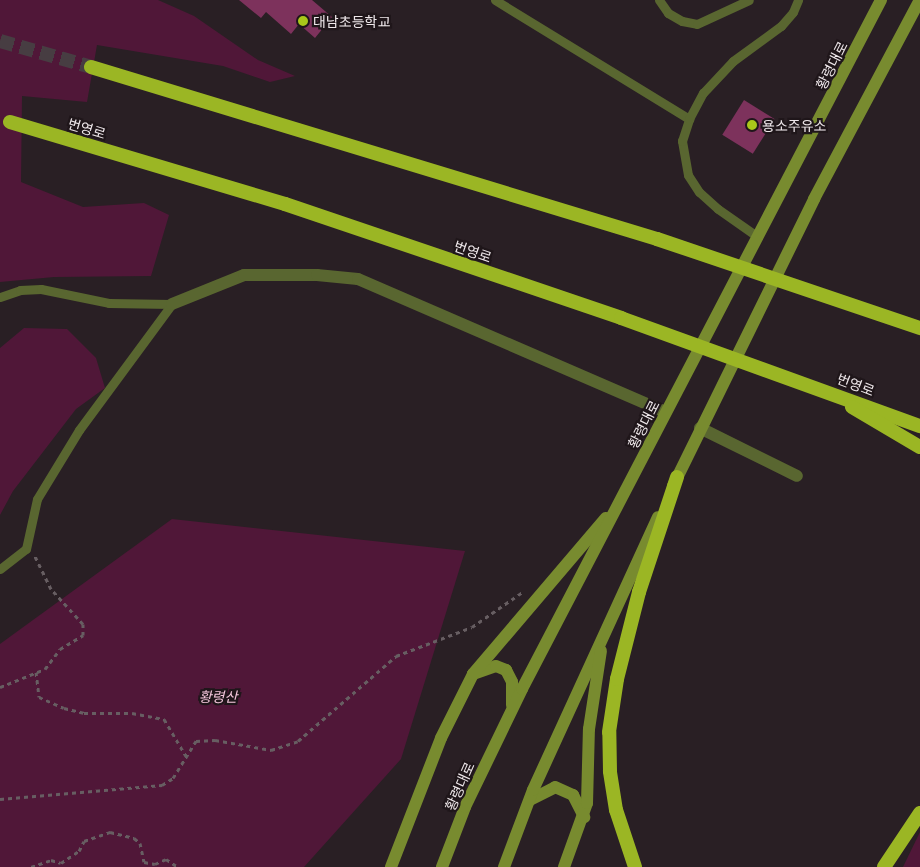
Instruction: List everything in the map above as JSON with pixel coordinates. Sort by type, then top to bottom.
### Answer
[{"type":"highway","points":[[91,67],[658,239],[920,328]]},
{"type":"highway","name":"번영로","points":[[10,122],[285,204],[621,318],[920,426]]},
{"type":"highway","points":[[819,388],[920,447]]},
{"type":"highway","points":[[634,867],[616,810],[610,771],[609,732],[617,679],[639,592],[677,477]]},
{"type":"highway","points":[[884,867],[920,813]]},
{"type":"main road","name":"황령대로","points":[[442,867],[465,807],[512,709],[881,0]]},
{"type":"main road","points":[[504,867],[530,800],[609,622],[700,428],[814,199],[920,0]]},
{"type":"main road","points":[[391,867],[441,738],[473,674],[620,501]]},
{"type":"main road","points":[[564,867],[584,817],[589,786],[590,720],[609,622]]},
{"type":"main road","points":[[473,674],[496,666],[506,670],[512,682],[512,709]]},
{"type":"main road","points":[[530,800],[555,787],[573,795],[584,817]]},
{"type":"street","points":[[172,304],[244,275],[317,275],[358,279],[666,412]]},
{"type":"street","points":[[700,428],[797,476]]},
{"type":"lane","points":[[496,0],[689,119]]},
{"type":"lane","points":[[659,0],[668,13],[682,21],[697,24],[749,0]]},
{"type":"lane","points":[[758,237],[718,209],[699,192],[688,175],[682,141],[689,119],[703,94],[733,61],[781,26],[793,12],[798,0]]},
{"type":"lane","points":[[0,297],[20,290],[40,289],[109,303],[172,304]]},
{"type":"lane","points":[[0,569],[26,549],[37,500],[79,430],[172,304]]},
{"type":"path","points":[[0,687],[45,669],[60,649],[83,635],[83,624],[51,589],[28,539]]},
{"type":"path","points":[[0,799],[162,785],[173,778],[196,742],[214,740],[271,750],[298,741],[396,656],[472,627],[521,592],[547,587]]},
{"type":"path","points":[[36,672],[39,697],[64,708],[84,713],[132,713],[164,719],[187,756]]},
{"type":"path","points":[[32,867],[50,860],[61,863],[79,851],[84,841],[110,832],[134,838],[140,843],[144,862],[155,864],[166,859],[178,867]]},
{"type":"green space","points":[[0,0],[158,0],[194,16],[258,60],[295,76],[270,82],[223,66],[97,45],[87,102],[22,96],[21,182],[83,207],[144,203],[169,215],[151,276],[54,277],[0,282]]},
{"type":"green space","points":[[24,328],[67,329],[96,358],[105,388],[76,409],[13,491],[0,515],[0,348]]},
{"type":"green space","name":"황령산","points":[[172,519],[465,551],[401,759],[304,867],[0,867],[0,644]]},
{"type":"green space","points":[[920,832],[920,867],[903,867]]},
{"type":"building","name":"대남초등학교","points":[[239,0],[312,0],[332,17],[315,38],[299,24],[291,34],[266,12],[261,18]]},
{"type":"building","points":[[744,100],[775,119],[753,154],[722,135]]},
{"type":"tunnel","points":[[0,41],[91,67]]},
{"type":"place","name":"대남초등학교","points":[[303,21]]},
{"type":"place","name":"용소주유소","points":[[752,125]]}]
